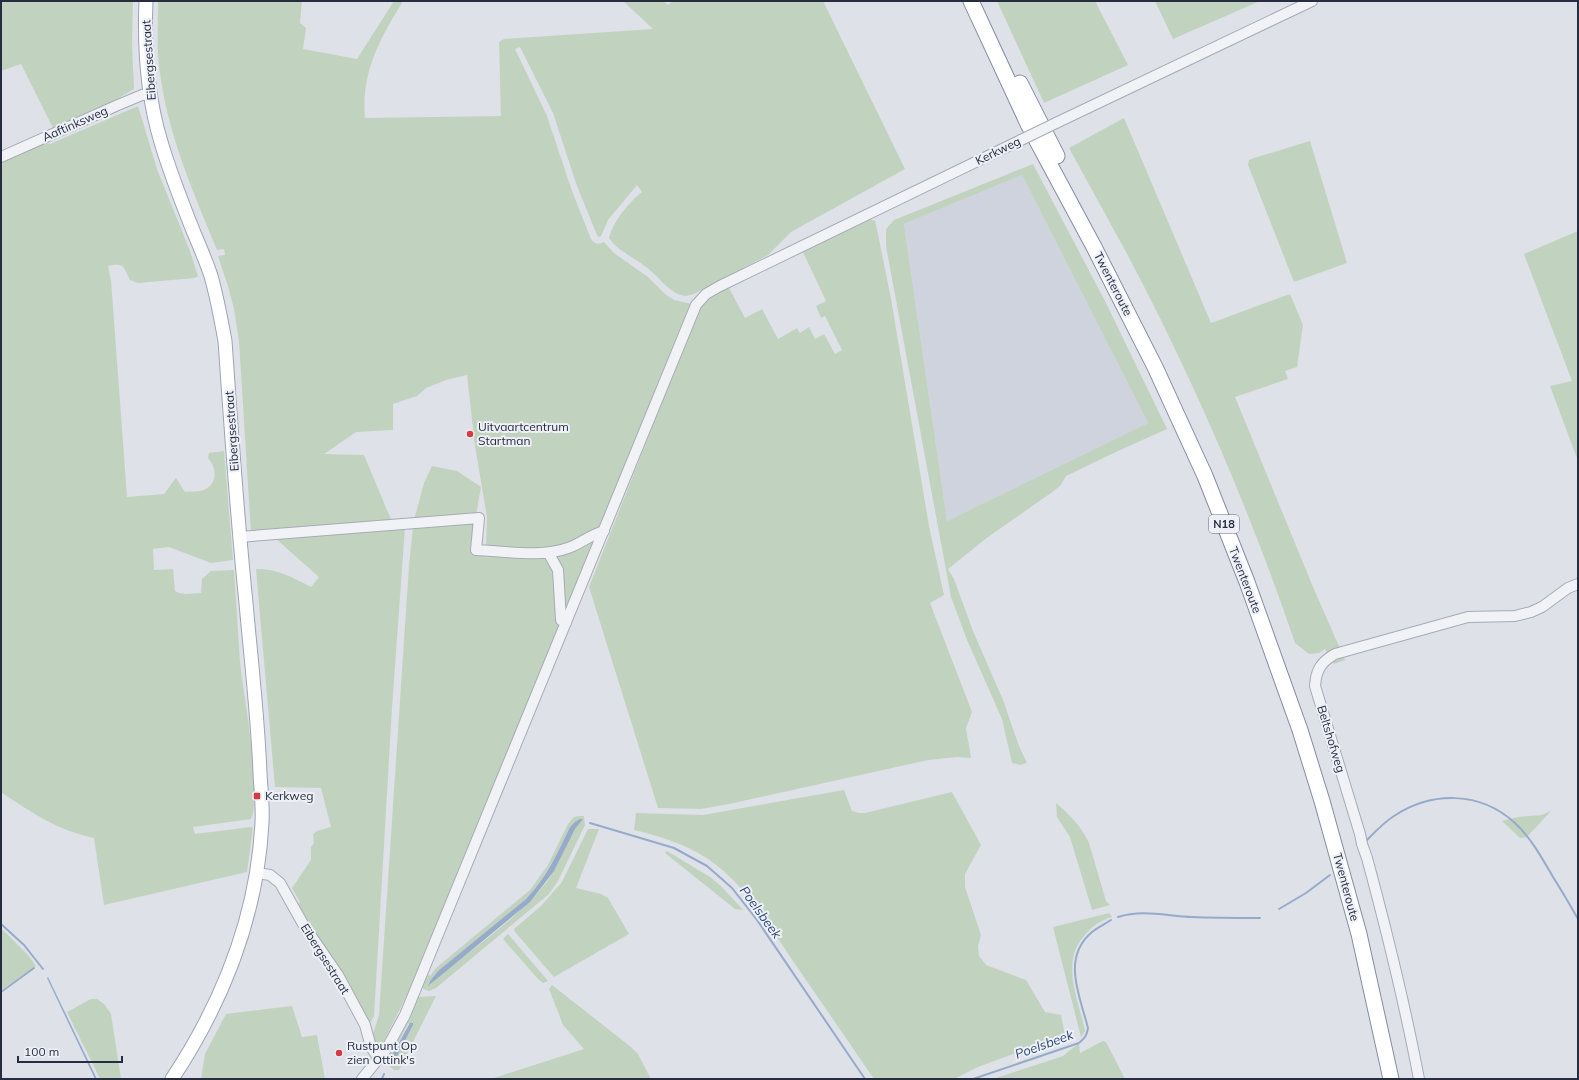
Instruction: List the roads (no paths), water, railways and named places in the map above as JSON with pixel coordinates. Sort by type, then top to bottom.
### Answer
[{"type":"highway","name":"Twenteroute","points":[[971,1],[1029,126],[1094,247],[1155,367],[1205,476],[1247,582],[1300,730],[1336,852],[1367,969],[1391,1079]]},
{"type":"highway","name":"Twenteroute","points":[[982,1],[1038,121],[1100,238],[1167,371],[1213,471],[1260,587],[1306,719],[1352,870],[1382,988],[1401,1079]]},
{"type":"main road","name":"Eibergsestraat","points":[[146,1],[146,54],[149,94],[161,143],[180,198],[210,274],[220,311],[225,341],[239,537],[260,751],[262,822],[257,873],[244,930],[228,976],[201,1033],[172,1079]]},
{"type":"street","name":"Kerkweg","points":[[379,1058],[392,1039],[405,1015],[692,313],[700,300],[716,288],[1312,1]]},
{"type":"street","name":"Aaftinksweg","points":[[1,157],[118,105],[142,95],[149,94]]},
{"type":"street","points":[[239,537],[479,518],[476,550],[549,554],[569,548],[596,533],[604,531]]},
{"type":"street","points":[[549,554],[558,570],[561,620],[566,623]]},
{"type":"street","name":"Beltshofweg","points":[[1419,1079],[1391,947],[1367,858],[1315,686],[1316,675],[1323,662],[1335,654],[1468,617],[1515,616],[1531,612],[1542,607],[1568,588],[1578,584]]},
{"type":"street","name":"Eibergsestraat","points":[[257,873],[270,875],[280,883],[303,924],[338,975],[365,1025],[371,1047],[379,1058]]},
{"type":"street","points":[[362,1079],[379,1058]]},
{"type":"water","points":[[580,819],[583,819],[575,829],[554,871],[530,902],[428,986],[438,971],[526,899],[546,874],[570,827]]},
{"type":"water","points":[[48,977],[97,1079],[95,1079],[47,978]]},
{"type":"water","points":[[410,1023],[413,1023],[413,1025],[394,1062],[390,1064],[389,1060]]},
{"type":"waterway","name":"Poelsbeek","points":[[1367,840],[1394,816],[1424,802],[1456,798],[1471,800],[1487,805],[1501,812],[1515,823],[1526,835],[1578,919]]},
{"type":"waterway","name":"Poelsbeek","points":[[590,823],[674,848],[707,866],[732,888],[757,920],[865,1079]]},
{"type":"waterway","name":"Poelsbeek","points":[[1279,909],[1306,893],[1330,875]]},
{"type":"waterway","name":"Poelsbeek","points":[[1118,917],[1136,913],[1145,913],[1192,917],[1260,918]]},
{"type":"waterway","name":"Poelsbeek","points":[[973,1079],[1079,1043],[1084,1038],[1088,1028],[1075,978],[1077,953],[1083,942],[1092,932],[1111,920]]},
{"type":"waterway","points":[[1,924],[24,945],[43,969]]},
{"type":"waterway","points":[[1,992],[34,968]]},
{"type":"waterway","name":"Poelsbeek","points":[[382,1079],[384,1074]]},
{"type":"place","name":"Uitvaartcentrum Startman","points":[[470,434]]},
{"type":"place","name":"Kerkweg","points":[[257,796]]},
{"type":"place","name":"Rustpunt Op zien Ottink's","points":[[339,1053]]}]
